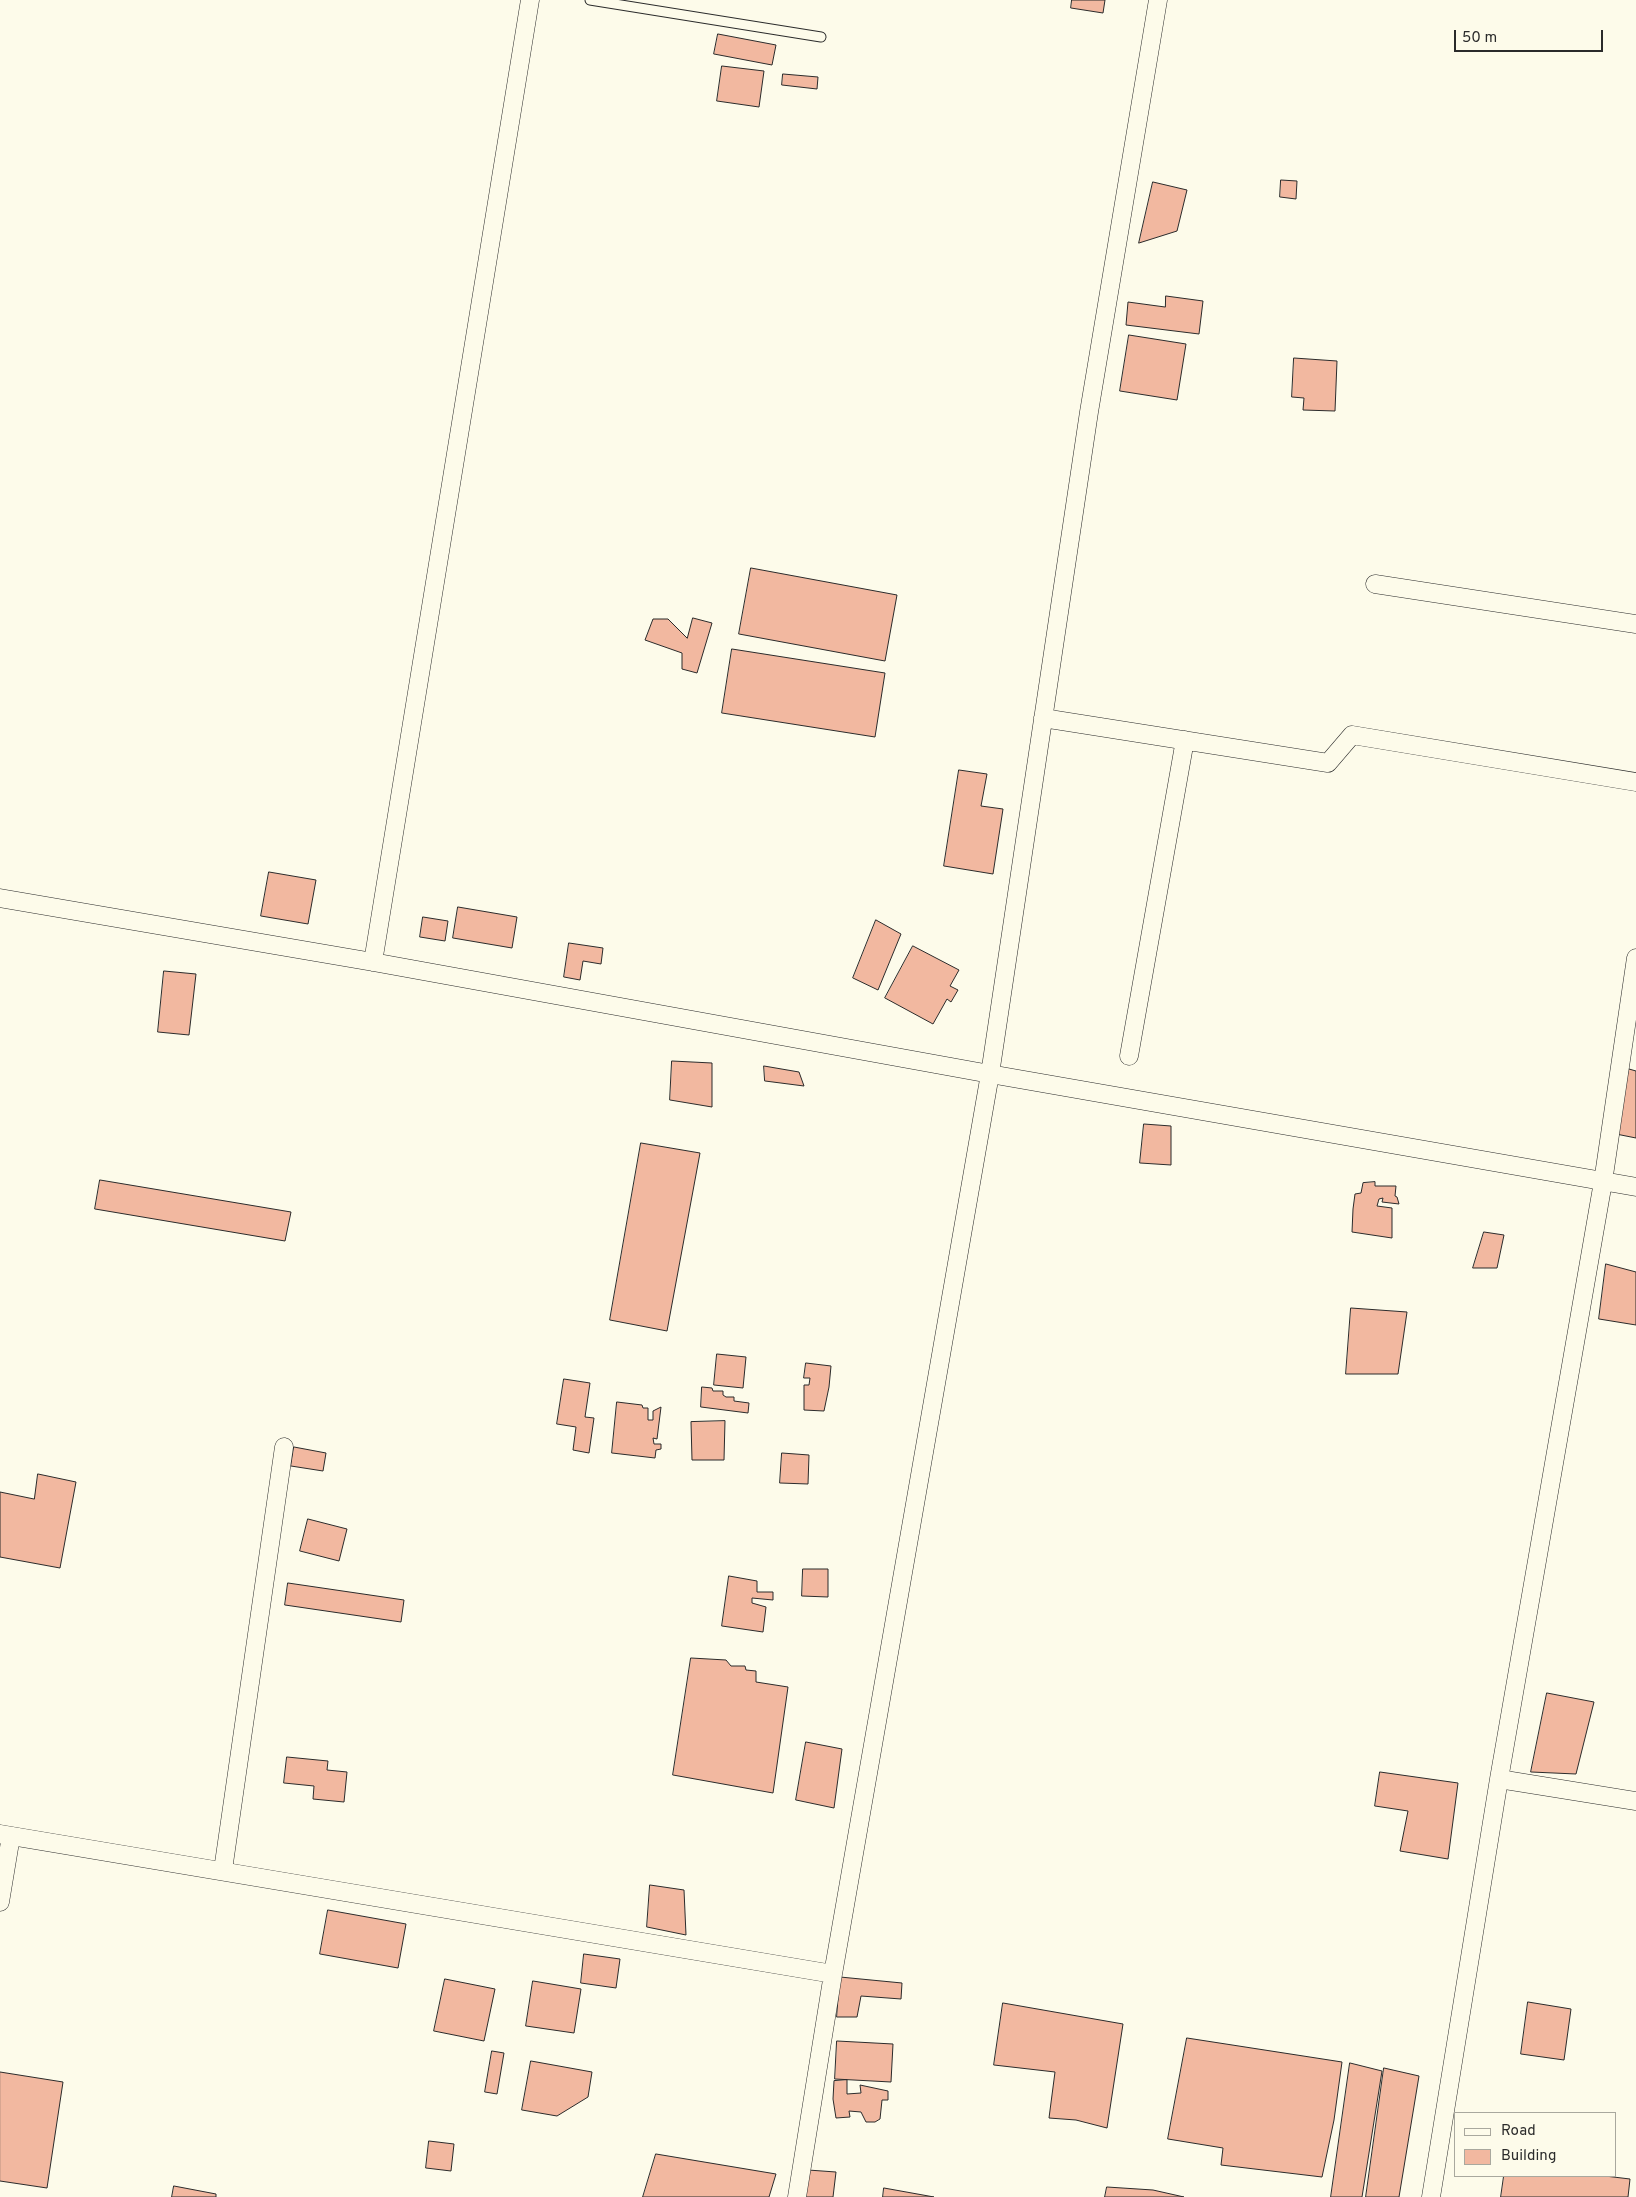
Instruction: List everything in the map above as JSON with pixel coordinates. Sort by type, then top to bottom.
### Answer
[{"type":"street","points":[[373,962],[530,0]]},
{"type":"street","points":[[797,2197],[833,1974],[990,1074],[1088,412],[1158,0]]},
{"type":"street","points":[[1375,584],[1636,624]]},
{"type":"street","points":[[1043,718],[1328,763],[1352,735],[1636,782]]},
{"type":"street","points":[[1129,1056],[1185,740]]},
{"type":"street","points":[[0,898],[373,962],[990,1074],[1636,1187]]},
{"type":"street","points":[[1431,2197],[1499,1780],[1603,1182],[1636,958]]},
{"type":"street","points":[[223,1870],[284,1447]]},
{"type":"street","points":[[1499,1780],[1636,1801]]},
{"type":"street","points":[[0,1902],[6,1835],[833,1974]]},
{"type":"lane","points":[[590,0],[821,37]]},
{"type":"building","points":[[1072,0],[1105,0],[1103,13],[1071,8]]},
{"type":"building","points":[[718,34],[776,45],[772,65],[714,54]]},
{"type":"building","points":[[722,66],[764,71],[759,107],[717,101]]},
{"type":"building","points":[[783,74],[818,77],[817,89],[782,85]]},
{"type":"building","points":[[1281,180],[1297,181],[1296,199],[1280,197]]},
{"type":"building","points":[[1153,182],[1187,190],[1177,231],[1139,243]]},
{"type":"building","points":[[1166,296],[1203,301],[1199,334],[1126,325],[1128,302],[1165,307]]},
{"type":"building","points":[[1129,335],[1186,344],[1177,400],[1120,391]]},
{"type":"building","points":[[1294,358],[1337,361],[1335,411],[1303,410],[1304,398],[1292,397]]},
{"type":"building","points":[[751,568],[897,595],[885,661],[739,634]]},
{"type":"building","points":[[693,618],[712,623],[697,673],[682,669],[682,653],[645,640],[653,619],[668,619],[687,638]]},
{"type":"building","points":[[732,649],[885,673],[875,737],[722,713]]},
{"type":"building","points":[[959,770],[987,774],[981,806],[1003,809],[993,874],[944,866]]},
{"type":"building","points":[[269,872],[316,880],[308,924],[261,916]]},
{"type":"building","points":[[458,907],[517,917],[512,948],[453,938]]},
{"type":"building","points":[[423,917],[448,921],[445,941],[420,937]]},
{"type":"building","points":[[876,920],[901,934],[878,990],[853,978]]},
{"type":"building","points":[[569,943],[603,948],[601,964],[583,961],[580,980],[564,977]]},
{"type":"building","points":[[913,946],[959,970],[950,986],[958,990],[951,1002],[947,999],[933,1024],[885,998]]},
{"type":"building","points":[[164,971],[196,974],[189,1035],[158,1032]]},
{"type":"building","points":[[672,1061],[712,1063],[712,1107],[670,1100]]},
{"type":"building","points":[[764,1066],[799,1072],[804,1086],[765,1081]]},
{"type":"building","points":[[1629,1069],[1636,1071],[1636,1138],[1616,1134]]},
{"type":"building","points":[[1144,1124],[1171,1126],[1171,1165],[1140,1163]]},
{"type":"building","points":[[641,1143],[700,1153],[667,1331],[610,1320]]},
{"type":"building","points":[[100,1180],[291,1212],[285,1241],[95,1209]]},
{"type":"building","points":[[1375,1182],[1375,1186],[1396,1186],[1395,1196],[1399,1204],[1382,1202],[1383,1198],[1379,1199],[1377,1206],[1392,1208],[1392,1238],[1352,1232],[1355,1194],[1361,1193],[1363,1183]]},
{"type":"building","points":[[1484,1232],[1504,1235],[1497,1268],[1473,1268]]},
{"type":"building","points":[[1606,1264],[1636,1272],[1636,1325],[1599,1319]]},
{"type":"building","points":[[1351,1308],[1407,1312],[1398,1374],[1346,1374]]},
{"type":"building","points":[[717,1354],[746,1357],[743,1388],[714,1385]]},
{"type":"building","points":[[806,1363],[831,1366],[824,1411],[804,1410],[804,1385],[809,1385],[810,1378],[804,1378]]},
{"type":"building","points":[[564,1379],[590,1383],[585,1417],[594,1418],[589,1453],[573,1450],[576,1427],[557,1424]]},
{"type":"building","points":[[702,1387],[712,1388],[713,1391],[723,1391],[723,1395],[726,1397],[734,1397],[734,1401],[749,1403],[748,1413],[701,1407]]},
{"type":"building","points":[[617,1402],[642,1405],[643,1408],[648,1408],[648,1420],[653,1420],[653,1411],[661,1407],[657,1439],[653,1438],[654,1444],[661,1444],[661,1449],[656,1450],[655,1458],[612,1453]]},
{"type":"building","points":[[725,1421],[724,1460],[692,1460],[691,1422]]},
{"type":"building","points":[[294,1447],[326,1453],[323,1471],[291,1466]]},
{"type":"building","points":[[782,1453],[809,1455],[808,1484],[780,1483]]},
{"type":"building","points":[[38,1474],[76,1482],[60,1568],[0,1557],[0,1492],[34,1499]]},
{"type":"building","points":[[308,1519],[347,1529],[339,1561],[300,1551]]},
{"type":"building","points":[[803,1569],[828,1569],[828,1597],[802,1596]]},
{"type":"building","points":[[729,1576],[757,1581],[757,1592],[773,1592],[773,1600],[752,1598],[752,1603],[766,1607],[763,1632],[722,1626]]},
{"type":"building","points":[[288,1583],[404,1600],[401,1622],[285,1605]]},
{"type":"building","points":[[691,1658],[726,1660],[731,1666],[745,1666],[746,1670],[756,1671],[756,1682],[788,1687],[773,1793],[673,1775]]},
{"type":"building","points":[[1547,1693],[1594,1702],[1576,1774],[1531,1772]]},
{"type":"building","points":[[806,1742],[842,1749],[834,1808],[796,1800]]},
{"type":"building","points":[[287,1757],[328,1761],[327,1770],[347,1772],[344,1802],[313,1799],[314,1786],[284,1783]]},
{"type":"building","points":[[1380,1772],[1458,1783],[1448,1859],[1400,1851],[1408,1811],[1375,1806]]},
{"type":"building","points":[[650,1885],[684,1890],[686,1935],[647,1927]]},
{"type":"building","points":[[328,1910],[406,1924],[398,1968],[320,1954]]},
{"type":"building","points":[[584,1954],[620,1959],[616,1988],[581,1983]]},
{"type":"building","points":[[840,1977],[902,1983],[901,1999],[861,1996],[857,2017],[837,2017]]},
{"type":"building","points":[[445,1979],[495,1989],[484,2041],[434,2031]]},
{"type":"building","points":[[533,1981],[581,1989],[574,2033],[526,2026]]},
{"type":"building","points":[[1528,2002],[1571,2009],[1564,2060],[1521,2054]]},
{"type":"building","points":[[1003,2003],[1123,2024],[1107,2128],[1076,2120],[1049,2118],[1055,2072],[994,2065]]},
{"type":"building","points":[[1187,2038],[1342,2062],[1334,2120],[1322,2177],[1221,2165],[1223,2148],[1168,2139]]},
{"type":"building","points":[[837,2041],[893,2044],[891,2082],[835,2079]]},
{"type":"building","points":[[492,2051],[504,2053],[497,2094],[485,2092]]},
{"type":"building","points":[[531,2061],[592,2072],[588,2097],[557,2116],[522,2110]]},
{"type":"building","points":[[1350,2063],[1382,2071],[1362,2197],[1331,2197]]},
{"type":"building","points":[[1384,2068],[1419,2076],[1399,2197],[1366,2197]]},
{"type":"building","points":[[0,2072],[63,2082],[47,2188],[0,2181]]},
{"type":"building","points":[[847,2080],[847,2094],[861,2093],[860,2085],[888,2091],[888,2100],[882,2100],[880,2119],[875,2122],[866,2122],[861,2112],[849,2111],[850,2117],[836,2118],[833,2099],[834,2081]]},
{"type":"building","points":[[429,2141],[454,2144],[451,2171],[426,2168]]},
{"type":"building","points":[[656,2154],[776,2174],[769,2197],[643,2197]]},
{"type":"building","points":[[808,2170],[836,2172],[833,2197],[805,2197]]},
{"type":"building","points":[[1504,2177],[1613,2177],[1630,2179],[1628,2197],[1501,2197]]},
{"type":"building","points":[[174,2186],[216,2194],[216,2197],[172,2197]]},
{"type":"building","points":[[1107,2187],[1153,2190],[1184,2197],[1105,2197]]},
{"type":"building","points":[[884,2188],[934,2197],[883,2197]]}]
